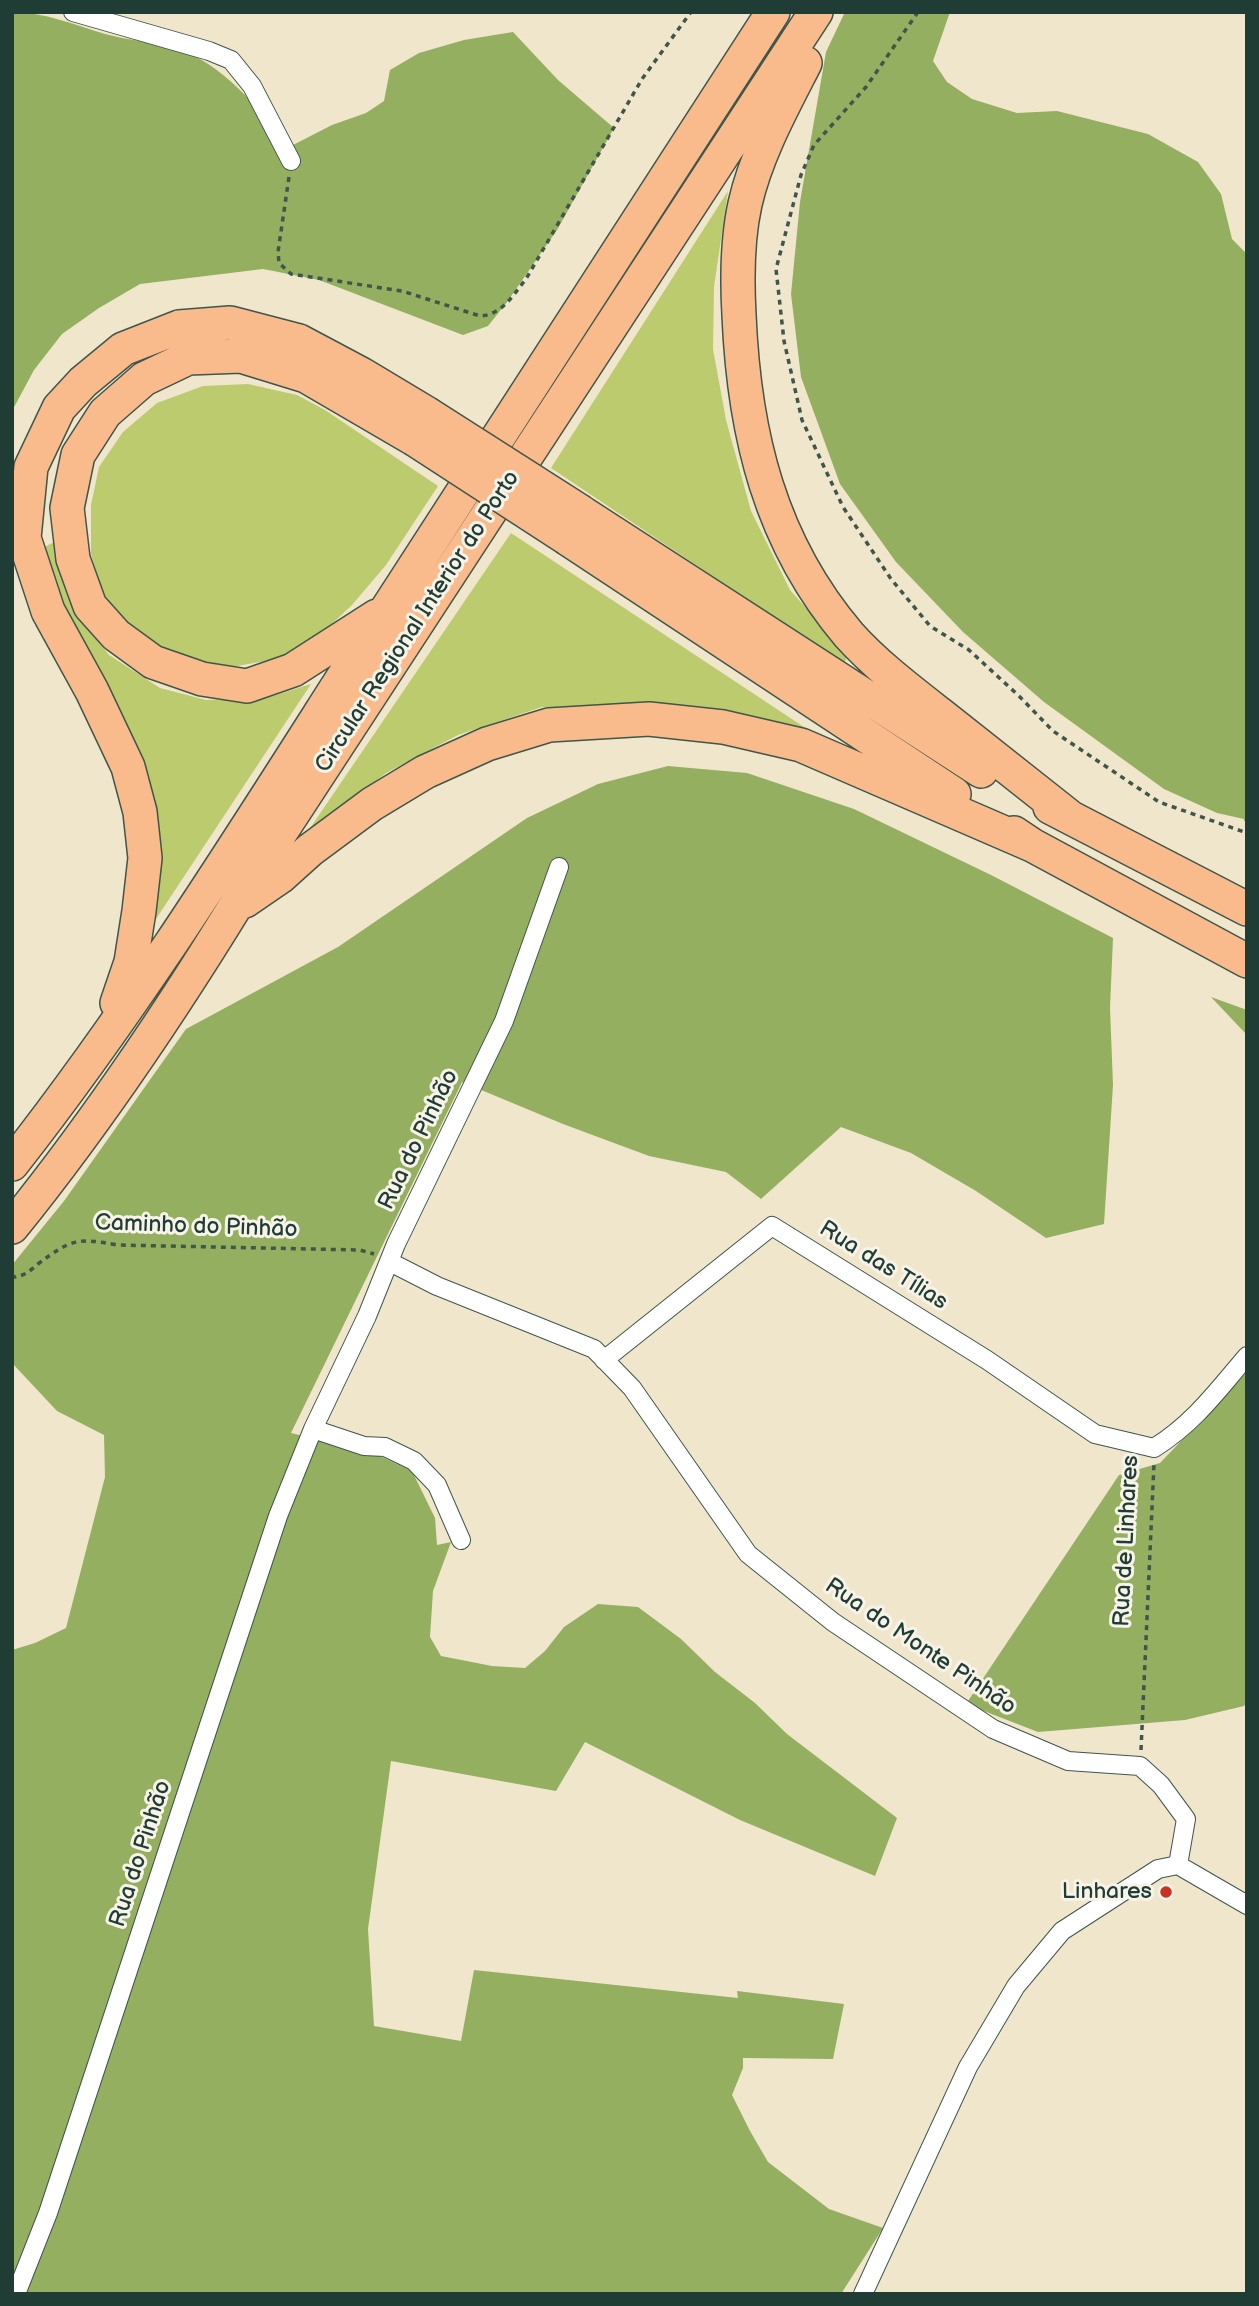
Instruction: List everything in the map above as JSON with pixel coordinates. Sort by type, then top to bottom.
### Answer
[{"type":"highway","name":"Circular Regional Interior do Porto","points":[[12,1164],[191,914],[773,12]]},
{"type":"highway","name":"Circular Regional Interior do Porto","points":[[12,1227],[60,1167],[136,1061],[281,832],[816,12]]},
{"type":"highway","points":[[838,12],[805,63],[762,153],[745,204],[739,240],[740,343],[752,438],[766,488],[789,542],[818,595],[850,635],[884,670],[1070,817]]},
{"type":"highway","points":[[104,1038],[131,962],[145,858],[140,811],[128,767],[92,691],[48,611],[24,538],[31,467],[59,408],[83,382],[123,349],[179,327],[230,323],[299,341],[361,374],[420,426],[574,526],[1032,845]]},
{"type":"highway","points":[[388,608],[293,670],[247,686],[202,679],[153,662],[117,635],[90,606],[73,559],[67,508],[78,455],[106,413],[144,379],[188,358],[241,356],[306,376],[420,426]]},
{"type":"highway","points":[[574,526],[985,773],[1247,909]]},
{"type":"highway","points":[[234,909],[280,877],[310,850],[372,804],[425,772],[488,744],[549,725],[649,719],[723,727],[801,745],[1032,845],[1247,961]]},
{"type":"street","points":[[73,12],[209,51],[231,60],[252,86],[291,161]]},
{"type":"street","name":"Rua do Pinhão","points":[[16,2294],[48,2213],[278,1516],[313,1429],[367,1316],[396,1244],[504,1021],[559,867]]},
{"type":"street","name":"Rua das Tílias","points":[[604,1360],[772,1226],[986,1360],[1095,1434],[1154,1448]]},
{"type":"street","name":"Rua do Monte Pinhão","points":[[390,1262],[437,1286],[594,1349],[632,1388],[748,1554],[833,1622],[993,1729],[1068,1761],[1140,1766]]},
{"type":"street","name":"Rua de Linhares","points":[[1154,1448],[1177,1434],[1199,1413],[1247,1356]]},
{"type":"street","points":[[313,1429],[364,1446],[385,1447],[414,1461],[436,1485],[461,1540]]},
{"type":"street","points":[[1140,1766],[1161,1785],[1186,1819],[1178,1865]]},
{"type":"street","points":[[863,2294],[968,2067],[1016,1986],[1062,1931],[1158,1869],[1178,1865],[1247,1905]]},
{"type":"path","points":[[291,161],[278,252],[279,263],[291,274],[402,291],[480,316],[491,316],[503,307],[526,279],[642,79],[691,12]]},
{"type":"path","points":[[918,12],[866,87],[814,145],[801,175],[776,269],[784,341],[802,420],[843,507],[891,579],[930,626],[969,650],[1053,731],[1158,802],[1247,833]]},
{"type":"path","name":"Caminho do Pinhão","points":[[12,1275],[13,1278],[23,1276],[58,1249],[72,1242],[92,1240],[117,1245],[360,1250],[390,1262]]},
{"type":"path","name":"Rua de Linhares","points":[[1140,1766],[1154,1448]]},
{"type":"green space","points":[[12,12],[48,17],[105,34],[173,48],[191,55],[224,75],[291,146],[332,125],[366,113],[384,101],[390,70],[419,53],[464,40],[513,32],[558,80],[614,128],[557,230],[488,326],[463,335],[319,280],[263,269],[140,284],[62,334],[34,370],[12,411]]},
{"type":"green space","points":[[845,12],[950,12],[933,61],[947,82],[972,99],[1017,113],[1057,111],[1148,134],[1198,162],[1221,194],[1232,239],[1247,254],[1247,822],[1217,813],[1164,789],[1044,702],[963,632],[896,562],[840,484],[801,377],[791,294],[800,202],[826,52]]},
{"type":"green space","points":[[728,191],[714,287],[713,349],[726,420],[751,511],[790,590],[848,655],[844,664],[551,468]]},
{"type":"green space","points":[[248,384],[297,395],[325,410],[438,486],[386,565],[352,605],[320,635],[276,659],[232,667],[177,657],[134,631],[103,595],[91,554],[91,505],[99,467],[123,432],[157,403],[203,386]]},
{"type":"green space","points":[[511,533],[819,737],[643,707],[542,707],[458,735],[386,773],[304,837]]},
{"type":"green space","points":[[54,542],[63,581],[74,611],[109,655],[160,688],[206,700],[270,697],[311,684],[152,925],[153,857],[59,608],[43,548]]},
{"type":"green space","points":[[668,766],[747,773],[854,809],[1113,938],[1110,1008],[1113,1085],[1104,1224],[1046,1238],[976,1191],[911,1153],[841,1127],[761,1199],[726,1172],[649,1156],[462,1082],[291,1433],[371,1452],[412,1471],[435,1518],[437,1545],[451,1542],[433,1591],[430,1637],[441,1656],[492,1666],[525,1668],[545,1651],[564,1627],[598,1604],[638,1607],[681,1639],[787,1734],[897,1818],[875,1876],[740,1820],[585,1742],[556,1791],[391,1761],[368,1929],[374,2026],[461,2041],[474,1970],[738,1998],[737,1991],[844,2004],[833,2059],[743,2058],[743,2068],[732,2095],[768,2162],[829,2209],[883,2228],[841,2294],[12,2294],[12,1650],[35,1643],[66,1628],[105,1477],[104,1435],[57,1411],[12,1363],[12,1265],[64,1201],[186,1029],[338,947],[527,818],[598,784]]},
{"type":"green space","points":[[1211,997],[1247,1010],[1247,1035]]},
{"type":"green space","points":[[1247,1372],[1247,1702],[1244,1706],[1185,1720],[1038,1732],[966,1704],[1119,1475],[1160,1463]]},
{"type":"place","name":"Linhares","points":[[1166,1892]]}]
